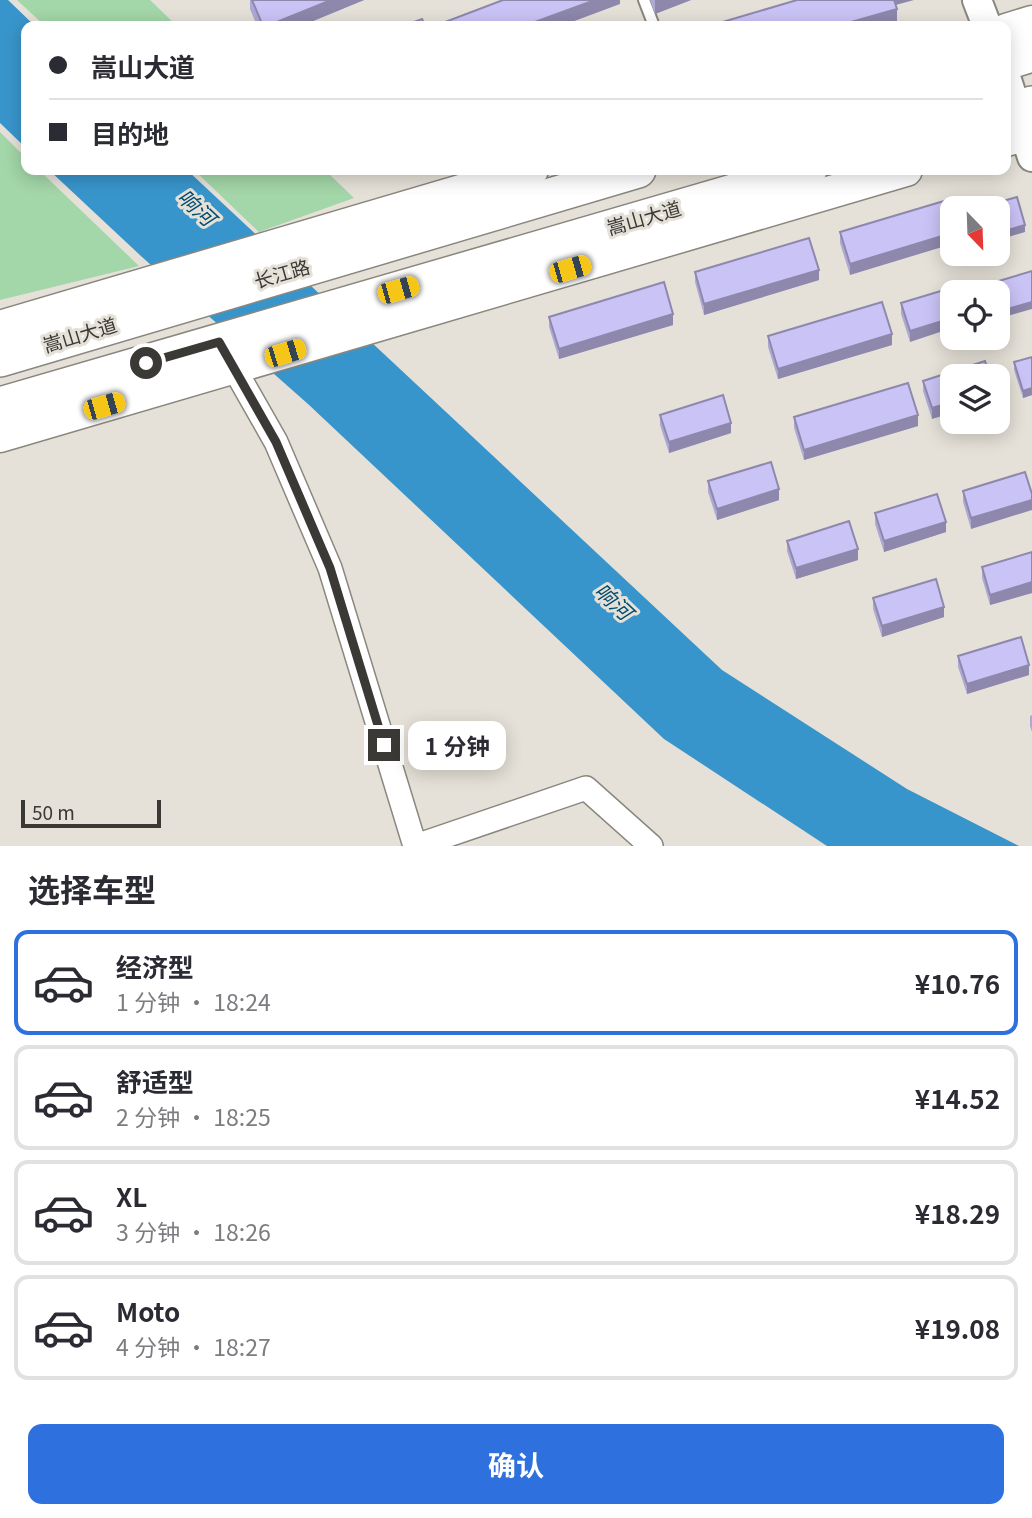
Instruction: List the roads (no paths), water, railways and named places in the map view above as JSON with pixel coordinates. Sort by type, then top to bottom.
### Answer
[{"type":"main road","points":[[1011,28],[1032,22]]},
{"type":"main road","points":[[1011,60],[1032,54]]},
{"type":"main road","points":[[0,327],[515,175]]},
{"type":"main road","name":"长江路","points":[[199,298],[621,175]]},
{"type":"main road","name":"嵩山大道","points":[[226,355],[398,290],[792,175]]},
{"type":"main road","points":[[0,405],[226,355],[888,175]]},
{"type":"main road","name":"嵩山大道","points":[[0,359],[199,298]]},
{"type":"main road","points":[[0,436],[226,355]]},
{"type":"street","points":[[977,0],[985,21]]},
{"type":"street","points":[[226,355],[276,442],[330,568],[415,846],[586,788],[651,846]]},
{"type":"lane","points":[[644,0],[651,21]]},
{"type":"water","points":[[0,0],[8,0],[30,21],[21,21],[21,143],[0,123]]},
{"type":"water","name":"响河","points":[[54,175],[192,175],[722,670],[907,789],[1019,846],[827,846],[664,739],[308,404],[142,257]]}]
